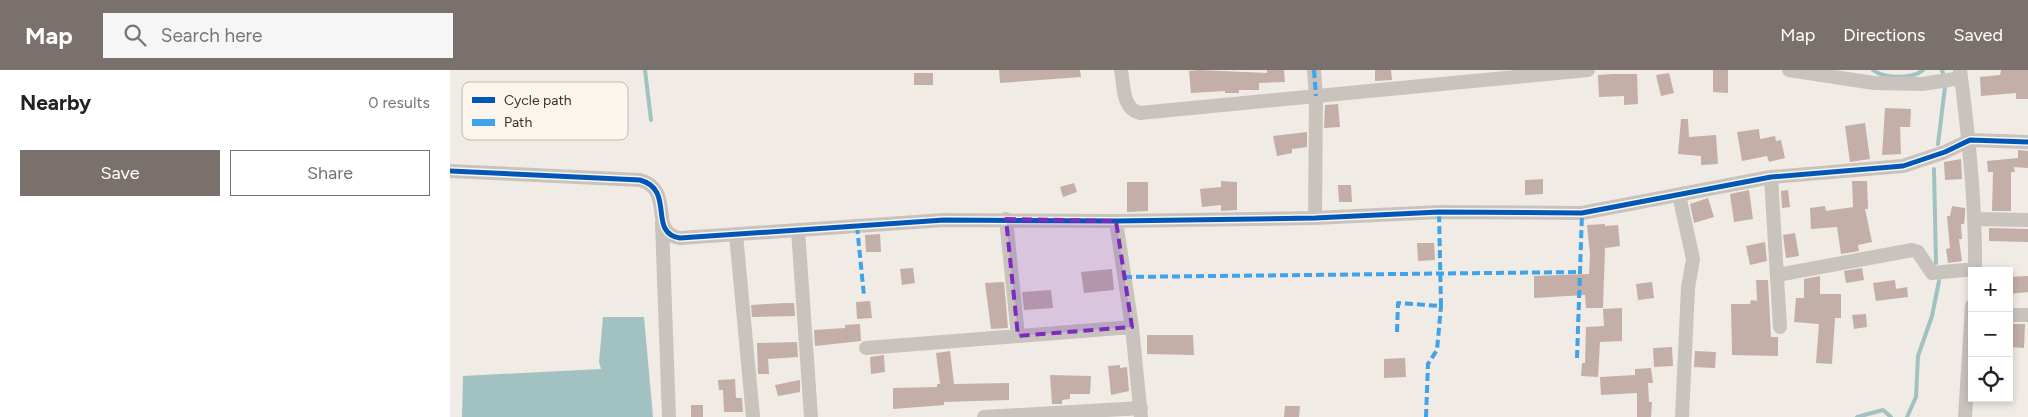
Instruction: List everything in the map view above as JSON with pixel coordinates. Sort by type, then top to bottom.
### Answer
[{"type":"street","points":[[1121,70],[1127,104],[1133,111],[1140,113],[1588,70]]},
{"type":"street","points":[[1314,70],[1316,96],[1315,218]]},
{"type":"street","points":[[1789,70],[1874,83],[1922,84],[1960,74],[1970,140],[1976,219],[1975,267]]},
{"type":"street","points":[[662,222],[665,230],[673,237],[944,220],[1116,221],[1315,218],[1439,212],[1582,213],[1680,196],[1771,177],[1903,166],[1946,152],[1970,140],[2028,142]]},
{"type":"street","points":[[450,171],[640,180],[648,182],[658,192],[662,222],[670,417]]},
{"type":"street","points":[[1771,177],[1780,328]]},
{"type":"street","points":[[1680,196],[1693,259],[1688,288],[1682,417]]},
{"type":"street","points":[[1006,219],[1018,336]]},
{"type":"street","points":[[1976,219],[2028,220]]},
{"type":"street","points":[[984,417],[1141,413],[1132,327],[1116,221]]},
{"type":"street","points":[[798,230],[812,417]]},
{"type":"street","points":[[736,234],[753,417]]},
{"type":"street","points":[[1777,275],[1912,250],[1918,252],[1932,273],[1968,270]]},
{"type":"street","points":[[2013,315],[2028,315]]},
{"type":"street","points":[[866,348],[1132,327]]},
{"type":"street","points":[[1965,417],[1968,357]]},
{"type":"highlighted area","points":[[1006,219],[1116,221],[1132,327],[1018,336]]},
{"type":"water","points":[[603,317],[644,317],[653,417],[462,417],[463,376],[601,369],[599,362]]},
{"type":"building","points":[[999,70],[1080,70],[1081,77],[1000,83]]},
{"type":"building","points":[[1267,70],[1284,70],[1285,82],[1259,83],[1259,90],[1239,90],[1239,93],[1225,93],[1225,91],[1191,93],[1189,71],[1267,73]]},
{"type":"building","points":[[1375,70],[1391,70],[1392,80],[1375,81]]},
{"type":"building","points":[[1713,70],[1728,70],[1728,93],[1713,92]]},
{"type":"building","points":[[2001,70],[2028,70],[2028,99],[2016,99],[2016,93],[1981,96],[1980,77],[2000,75]]},
{"type":"building","points":[[914,73],[933,73],[933,85],[914,85]]},
{"type":"building","points":[[1669,73],[1674,93],[1661,96],[1656,75]]},
{"type":"building","points":[[1637,74],[1638,104],[1624,105],[1624,96],[1599,97],[1598,75]]},
{"type":"building","points":[[1338,104],[1340,127],[1324,128],[1325,105]]},
{"type":"building","points":[[1885,108],[1911,109],[1910,127],[1900,127],[1901,154],[1882,155]]},
{"type":"building","points":[[1681,119],[1688,119],[1689,137],[1716,135],[1718,164],[1701,165],[1701,156],[1678,154]]},
{"type":"building","points":[[1865,123],[1870,159],[1850,162],[1845,126]]},
{"type":"building","points":[[1759,129],[1760,139],[1775,136],[1776,141],[1781,140],[1785,158],[1769,162],[1767,156],[1742,161],[1737,132]]},
{"type":"building","points":[[1307,132],[1307,147],[1292,149],[1292,153],[1277,156],[1273,136]]},
{"type":"building","points":[[2018,150],[2028,151],[2028,168],[2014,167],[2015,172],[2011,172],[2011,211],[1992,211],[1993,172],[1988,172],[1987,161],[2018,158]]},
{"type":"building","points":[[1961,159],[1962,179],[1945,180],[1944,162]]},
{"type":"building","points":[[1543,179],[1543,194],[1525,195],[1525,180]]},
{"type":"building","points":[[1221,181],[1237,182],[1237,210],[1221,211],[1221,205],[1202,207],[1200,189],[1221,187]]},
{"type":"building","points":[[1852,181],[1867,181],[1868,209],[1865,209],[1872,242],[1858,245],[1859,251],[1841,254],[1837,227],[1811,229],[1810,208],[1825,206],[1826,211],[1853,207]]},
{"type":"building","points":[[1127,182],[1148,182],[1148,211],[1127,212]]},
{"type":"building","points":[[1074,183],[1077,192],[1063,197],[1060,187]]},
{"type":"building","points":[[1338,185],[1351,185],[1352,202],[1339,202]]},
{"type":"building","points":[[1749,190],[1753,219],[1734,222],[1730,194]]},
{"type":"building","points":[[1788,190],[1790,207],[1782,208],[1781,191]]},
{"type":"building","points":[[1708,198],[1714,217],[1694,223],[1690,204]]},
{"type":"building","points":[[1952,206],[1965,208],[1964,224],[1961,224],[1962,239],[1959,239],[1962,261],[1948,263],[1946,249],[1950,248],[1947,216],[1950,216]]},
{"type":"building","points":[[1605,224],[1605,226],[1618,225],[1620,246],[1605,248],[1603,308],[1586,308],[1585,295],[1534,298],[1534,276],[1589,274],[1590,254],[1587,225]]},
{"type":"building","points":[[1989,228],[2028,229],[2028,242],[1989,241]]},
{"type":"building","points":[[1795,233],[1799,256],[1786,258],[1783,235]]},
{"type":"building","points":[[880,234],[881,252],[866,252],[865,235]]},
{"type":"building","points":[[1765,242],[1767,261],[1750,265],[1746,246]]},
{"type":"building","points":[[1417,243],[1434,243],[1435,260],[1418,261]]},
{"type":"building","points":[[913,268],[915,283],[902,285],[900,269]]},
{"type":"building","points":[[1862,268],[1864,280],[1846,283],[1844,271]]},
{"type":"building","points":[[1112,269],[1114,290],[1084,293],[1081,272]]},
{"type":"building","points":[[1820,276],[1820,294],[1841,294],[1841,318],[1835,318],[1832,364],[1816,363],[1819,324],[1794,322],[1796,298],[1804,298],[1804,279]]},
{"type":"building","points":[[2028,276],[2028,292],[2013,294],[2013,277]]},
{"type":"building","points":[[1756,280],[1768,280],[1771,337],[1778,337],[1778,356],[1732,355],[1731,304],[1750,304],[1751,300],[1757,301]]},
{"type":"building","points":[[1895,280],[1896,289],[1907,287],[1908,297],[1876,301],[1873,283]]},
{"type":"building","points":[[1004,282],[1008,328],[991,329],[985,283]]},
{"type":"building","points":[[1652,282],[1654,298],[1638,300],[1636,284]]},
{"type":"building","points":[[1051,290],[1053,308],[1024,310],[1022,292]]},
{"type":"building","points":[[870,301],[872,318],[857,319],[856,302]]},
{"type":"building","points":[[794,303],[795,316],[752,317],[751,305]]},
{"type":"building","points":[[1622,308],[1622,341],[1600,342],[1598,377],[1581,376],[1582,363],[1585,363],[1586,327],[1604,326],[1603,309]]},
{"type":"building","points":[[1866,314],[1867,327],[1854,329],[1852,315]]},
{"type":"building","points":[[860,324],[861,341],[815,346],[814,330],[845,328],[845,325]]},
{"type":"building","points":[[2013,324],[2025,324],[2024,348],[2013,347]]},
{"type":"building","points":[[1147,335],[1193,335],[1194,355],[1147,354]]},
{"type":"building","points":[[797,342],[798,357],[768,359],[769,374],[758,374],[757,343]]},
{"type":"building","points":[[1672,347],[1673,366],[1654,367],[1653,348]]},
{"type":"building","points":[[950,351],[954,384],[1009,383],[1009,400],[944,402],[944,405],[893,409],[893,388],[937,387],[937,384],[940,384],[936,353]]},
{"type":"building","points":[[1695,351],[1716,352],[1715,368],[1694,367]]},
{"type":"building","points":[[884,355],[885,372],[871,374],[870,357]]},
{"type":"building","points":[[1405,358],[1406,377],[1384,378],[1384,359]]},
{"type":"building","points":[[1120,365],[1120,368],[1127,367],[1129,391],[1111,395],[1108,366]]},
{"type":"building","points":[[1651,368],[1653,383],[1648,383],[1649,402],[1652,402],[1651,417],[1637,417],[1637,393],[1601,395],[1600,377],[1635,375],[1635,369]]},
{"type":"building","points":[[1050,375],[1091,376],[1090,394],[1070,394],[1070,399],[1062,400],[1062,404],[1052,404]]},
{"type":"building","points":[[735,379],[736,398],[742,398],[743,412],[724,412],[723,390],[719,390],[718,380]]},
{"type":"building","points":[[800,380],[800,392],[778,396],[775,385]]},
{"type":"building","points":[[691,405],[703,405],[703,417],[691,417]]},
{"type":"building","points":[[1285,406],[1300,406],[1299,417],[1284,417]]},
{"type":"waterway","points":[[645,70],[651,120]]},
{"type":"waterway","points":[[1873,70],[1884,75],[1898,77],[1913,75],[1923,70]]},
{"type":"waterway","points":[[1938,144],[1945,87]]},
{"type":"waterway","points":[[1934,169],[1936,263]]},
{"type":"waterway","points":[[1907,417],[1916,397],[1918,356],[1932,316],[1939,281]]},
{"type":"waterway","points":[[1857,417],[1883,410],[1891,417]]},
{"type":"marked path","points":[[1314,70],[1316,96]]},
{"type":"marked path","points":[[1397,332],[1398,303],[1441,306],[1439,212]]},
{"type":"marked path","points":[[1577,358],[1582,213]]},
{"type":"marked path","points":[[857,226],[864,296]]},
{"type":"marked path","points":[[1124,277],[1580,272]]},
{"type":"marked path","points":[[1426,417],[1428,364],[1437,350],[1441,306]]},
{"type":"cycle path","points":[[450,171],[640,180],[651,185],[657,193],[665,228],[670,234],[680,238],[944,220],[1116,221],[1315,218],[1439,212],[1582,213],[1771,177],[1903,166],[1945,152],[1970,140],[2028,142]]}]
